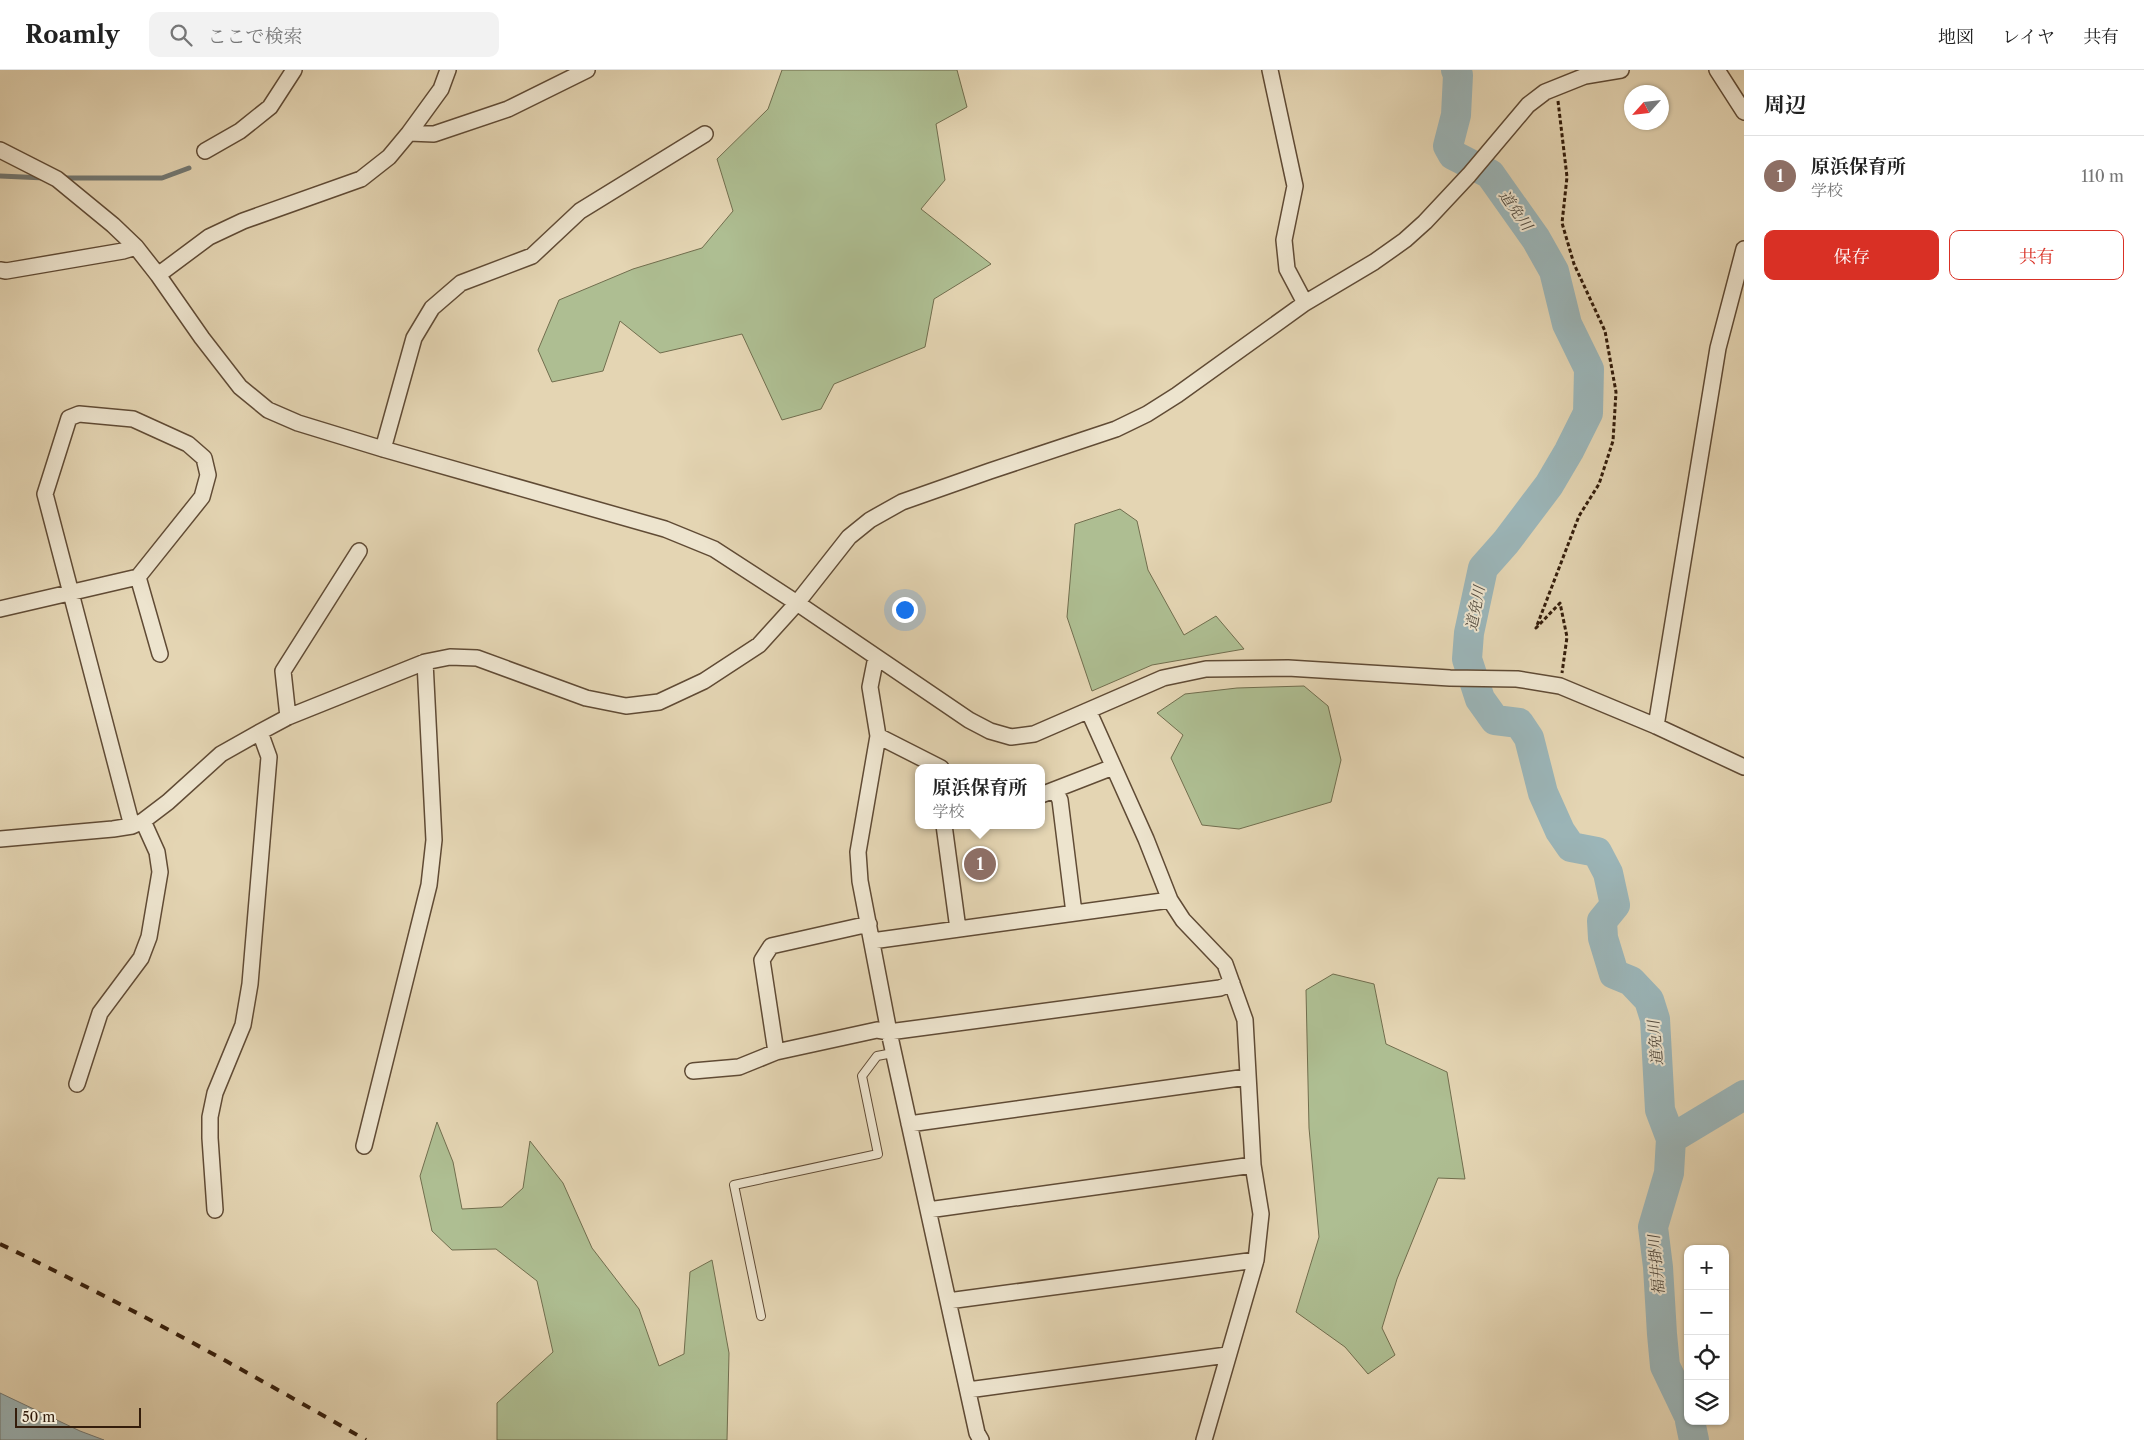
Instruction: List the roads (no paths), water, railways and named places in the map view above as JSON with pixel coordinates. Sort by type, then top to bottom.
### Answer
[{"type":"street","points":[[205,151],[240,131],[270,106],[294,70]]},
{"type":"street","points":[[158,275],[209,237],[243,221],[361,179],[389,158],[409,134],[441,89],[448,70]]},
{"type":"street","points":[[409,134],[434,134],[508,108],[587,70]]},
{"type":"street","points":[[1270,70],[1295,186],[1284,240],[1287,269],[1304,303]]},
{"type":"street","points":[[0,839],[138,823],[168,802],[221,754],[260,732],[288,717],[425,662],[450,657],[477,658],[586,698],[626,706],[659,702],[704,681],[759,645],[797,603],[849,537],[870,520],[902,502],[1116,429],[1147,414],[1177,395],[1304,303],[1374,262],[1405,240],[1425,222],[1469,175],[1528,105],[1556,87],[1584,73],[1621,70]]},
{"type":"street","points":[[1717,70],[1744,112]]},
{"type":"street","points":[[383,449],[414,338],[432,308],[461,283],[532,256],[580,211],[705,134]]},
{"type":"street","points":[[0,150],[57,179],[113,225],[136,247],[240,387],[268,410],[298,423],[383,449],[665,529],[714,549],[969,720],[990,731],[1011,737],[1034,734],[1089,712],[1164,678],[1206,669],[1297,668],[1450,678],[1517,679],[1560,686],[1656,726],[1744,767]]},
{"type":"street","points":[[0,270],[6,271],[123,251],[136,247]]},
{"type":"street","points":[[1656,726],[1718,348],[1744,249]]},
{"type":"street","points":[[0,608],[71,591],[138,576],[202,497],[208,475],[204,458],[188,444],[133,419],[78,414],[69,418],[45,494],[71,591],[138,823],[157,852],[160,872],[149,936],[141,958],[100,1013],[77,1084]]},
{"type":"street","points":[[288,717],[283,671],[359,551]]},
{"type":"street","points":[[138,576],[160,654]]},
{"type":"street","points":[[876,657],[870,687],[878,736],[858,852],[860,881],[893,1053],[977,1433],[981,1440]]},
{"type":"street","points":[[364,1146],[429,885],[434,840],[425,662]]},
{"type":"street","points":[[1089,712],[1146,839],[1170,900],[1182,920],[1225,964],[1244,1020],[1254,1165],[1261,1214],[1256,1260],[1204,1440]]},
{"type":"street","points":[[215,1210],[210,1117],[215,1093],[243,1025],[250,984],[269,758],[260,732]]},
{"type":"street","points":[[878,736],[933,764]]},
{"type":"street","points":[[1048,793],[1113,767]]},
{"type":"street","points":[[1048,793],[1060,800],[1074,913]]},
{"type":"street","points":[[945,829],[958,929]]},
{"type":"street","points":[[872,941],[1170,900]]},
{"type":"street","points":[[776,1052],[762,960],[771,946],[869,924]]},
{"type":"street","points":[[693,1071],[739,1066],[776,1052],[877,1030],[889,1032],[1220,988],[1232,983]]},
{"type":"street","points":[[909,1124],[1248,1077]]},
{"type":"street","points":[[928,1210],[1254,1165]]},
{"type":"street","points":[[948,1301],[1256,1260]]},
{"type":"street","points":[[968,1390],[1227,1355]]},
{"type":"lane","points":[[762,1316],[734,1185],[878,1154],[862,1076],[877,1056],[893,1053]]},
{"type":"water","points":[[0,1393],[80,1431],[104,1440],[0,1440]]},
{"type":"waterway","name":"道免川","points":[[1456,70],[1458,75],[1456,115],[1448,146],[1453,155],[1490,174],[1536,239],[1554,271],[1567,324],[1589,369],[1588,413],[1569,451],[1549,485],[1506,542],[1483,568],[1469,633],[1467,659],[1480,699],[1495,720],[1519,723],[1529,738],[1543,793],[1560,831],[1571,847],[1597,852],[1608,873],[1615,905],[1602,921],[1603,938],[1614,974],[1631,981],[1649,1000],[1655,1019],[1660,1110],[1671,1139],[1669,1173],[1653,1227],[1658,1267],[1665,1366],[1684,1406]]},
{"type":"waterway","points":[[61,178],[162,178],[189,168]]},
{"type":"waterway","points":[[0,176],[45,178]]},
{"type":"waterway","name":"福井掛川","points":[[1671,1139],[1744,1095]]},
{"type":"waterway","name":"福井掛川","points":[[1691,1425],[1694,1440]]},
{"type":"railway","points":[[0,1244],[93,1290],[185,1339],[366,1440]]},
{"type":"place","name":"原浜保育所","points":[[980,864]]}]
